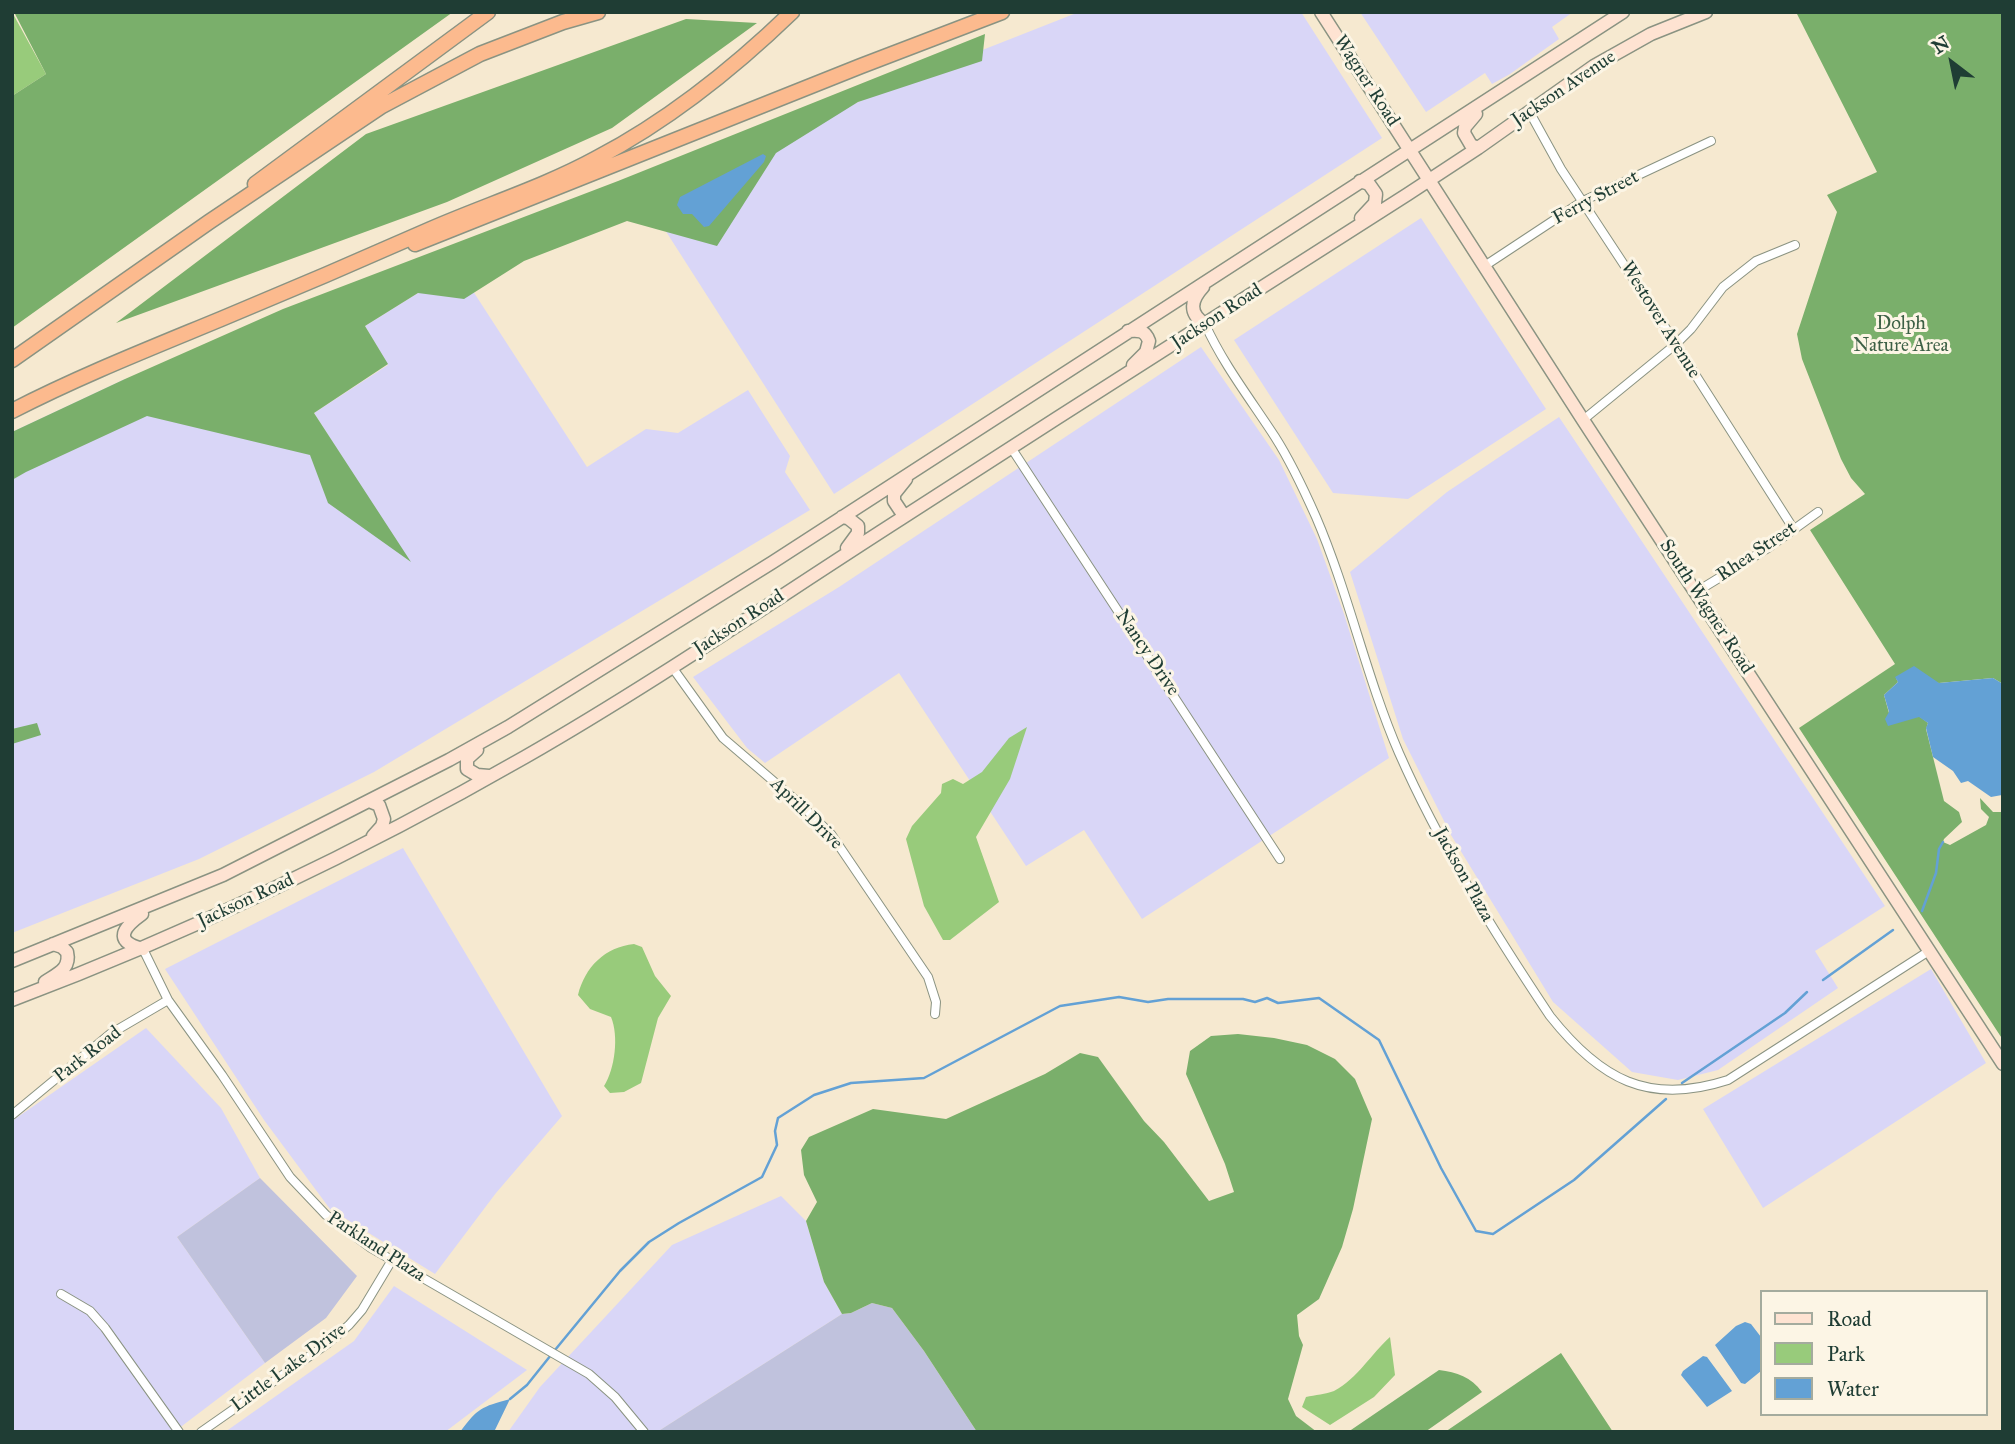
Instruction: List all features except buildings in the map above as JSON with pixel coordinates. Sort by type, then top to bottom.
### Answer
[{"type":"highway","points":[[209,222],[275,167],[488,12]]},
{"type":"highway","points":[[12,359],[382,106],[424,82],[514,40],[598,12]]},
{"type":"highway","points":[[12,411],[77,379],[559,177],[641,134],[715,81],[792,12]]},
{"type":"highway","points":[[363,260],[436,238],[836,76],[1002,12]]},
{"type":"main road","name":"Wagner Road","points":[[1321,12],[1410,150]]},
{"type":"main road","name":"Jackson Avenue","points":[[1410,150],[1623,12]]},
{"type":"main road","name":"Jackson Avenue","points":[[1430,180],[1627,47],[1651,34],[1706,12]]},
{"type":"main road","points":[[1478,148],[1466,139],[1465,127],[1494,97]]},
{"type":"main road","name":"South Wagner Road","points":[[1410,150],[2003,1064]]},
{"type":"main road","name":"Jackson Road","points":[[12,961],[223,875],[508,727],[842,517],[1410,150]]},
{"type":"main road","name":"Jackson Road","points":[[17,998],[143,949],[368,841],[491,776],[672,667],[1430,180]]},
{"type":"main road","points":[[1337,239],[1375,203],[1374,190],[1369,184],[1360,181]]},
{"type":"main road","points":[[1205,324],[1192,310],[1193,300],[1200,290],[1222,271]]},
{"type":"main road","points":[[1118,381],[1149,346],[1145,334],[1140,330],[1128,331]]},
{"type":"main road","points":[[904,516],[894,501],[894,494],[919,467]]},
{"type":"main road","points":[[831,563],[852,543],[858,533],[858,526],[842,517]]},
{"type":"main road","points":[[491,776],[471,773],[467,769],[467,759],[508,727]]},
{"type":"main road","points":[[368,841],[382,826],[384,819],[379,805],[369,801]]},
{"type":"main road","points":[[143,949],[132,946],[123,931],[126,925],[159,901]]},
{"type":"main road","points":[[17,998],[63,971],[67,964],[67,952],[53,944]]},
{"type":"street","name":"Westover Avenue","points":[[1529,111],[1561,169],[1793,528]]},
{"type":"street","name":"Ferry Street","points":[[1486,265],[1583,201],[1712,141]]},
{"type":"street","points":[[1583,420],[1676,344],[1723,287],[1756,261],[1795,246]]},
{"type":"street","name":"Jackson Plaza","points":[[1205,324],[1298,478],[1326,544],[1390,730],[1458,870],[1550,1016],[1586,1055],[1623,1080],[1640,1087],[1678,1092],[1703,1088],[1728,1080],[1929,951]]},
{"type":"street","name":"Nancy Drive","points":[[1012,449],[1280,859]]},
{"type":"street","name":"Rhea Street","points":[[1696,592],[1768,548],[1818,512]]},
{"type":"street","name":"Aprill Drive","points":[[672,667],[723,738],[831,834],[928,977],[936,1002],[935,1014]]},
{"type":"street","name":"Parkland Plaza","points":[[143,949],[168,1000],[300,1189],[337,1225],[392,1260],[540,1345],[605,1387],[644,1432]]},
{"type":"street","name":"Park Road","points":[[12,1115],[110,1034],[168,1000]]},
{"type":"street","name":"Little Lake Drive","points":[[201,1432],[331,1341],[362,1310],[392,1260]]},
{"type":"street","points":[[61,1294],[90,1311],[105,1328],[179,1432]]},
{"type":"shaded area","points":[[1079,12],[1301,12],[1382,138],[834,494],[642,194],[957,60]]},
{"type":"shaded area","points":[[1360,12],[1573,12],[1552,27],[1559,39],[1510,74],[1492,84],[1485,73],[1426,112]]},
{"type":"shaded area","points":[[1421,218],[1546,409],[1408,499],[1333,493],[1234,340]]},
{"type":"shaded area","points":[[458,268],[587,467],[646,429],[678,433],[748,390],[790,456],[785,472],[810,510],[374,772],[199,859],[12,933],[12,432],[125,379],[351,471],[314,413],[388,365],[365,326]]},
{"type":"shaded area","points":[[1201,347],[1279,460],[1317,539],[1344,614],[1389,758],[1142,919],[1084,830],[1026,866],[899,673],[765,763],[747,748],[693,677],[839,587]]},
{"type":"shaded area","points":[[1559,417],[1885,906],[1815,951],[1838,988],[1718,1070],[1678,1080],[1632,1072],[1553,1002],[1451,835],[1403,739],[1350,572],[1447,492]]},
{"type":"shaded area","points":[[403,848],[562,1116],[496,1193],[435,1274],[330,1209],[264,1120],[165,969]]},
{"type":"shaded area","points":[[1931,969],[1986,1063],[1763,1208],[1703,1109]]},
{"type":"shaded area","points":[[146,1028],[221,1108],[260,1178],[177,1237],[265,1363],[174,1432],[12,1432],[12,1121]]},
{"type":"shaded area","points":[[260,1178],[357,1276],[326,1318],[265,1363],[177,1237]]},
{"type":"shaded area","points":[[781,1196],[806,1221],[824,1282],[842,1314],[657,1432],[508,1432],[540,1387],[672,1245]]},
{"type":"shaded area","points":[[394,1286],[527,1370],[445,1432],[225,1432],[354,1341]]},
{"type":"shaded area","points":[[872,1303],[892,1308],[977,1432],[657,1432],[842,1314],[851,1313]]},
{"type":"green space","points":[[12,12],[46,74],[12,96]]},
{"type":"green space","points":[[14,12],[453,12],[12,328],[12,96],[46,74]]},
{"type":"green space","name":"Dolph Nature Area","points":[[1796,12],[2003,12],[2003,684],[1993,678],[1939,683],[1896,678],[1898,682],[1884,695],[1889,713],[1919,716],[1928,723],[1926,729],[1944,801],[1959,812],[1962,822],[1943,842],[1950,845],[1986,825],[1989,817],[1981,809],[1980,798],[1993,812],[2003,812],[2003,1040],[1799,728],[1895,664],[1810,530],[1865,494],[1851,478],[1841,459],[1802,359],[1797,334],[1837,212],[1827,195],[1877,172]]},
{"type":"green space","points":[[686,19],[757,23],[612,128],[447,202],[116,323],[366,134]]},
{"type":"green space","points":[[985,34],[982,61],[858,102],[776,153],[717,246],[627,221],[524,261],[464,299],[418,293],[365,326],[388,364],[314,413],[411,562],[328,503],[310,455],[147,416],[12,480],[12,432],[125,379],[283,309],[618,181]]},
{"type":"green space","points":[[37,723],[41,735],[12,744],[12,729]]},
{"type":"green space","points":[[1027,727],[1010,779],[976,837],[999,902],[950,940],[943,940],[924,906],[906,839],[912,826],[941,793],[942,784],[953,779],[963,784],[982,772],[1009,738]]},
{"type":"green space","points":[[634,944],[642,947],[655,976],[671,996],[658,1018],[641,1083],[624,1092],[610,1093],[604,1086],[615,1052],[615,1033],[611,1017],[590,1009],[578,995],[591,967],[598,960],[614,949]]},
{"type":"green space","points":[[1238,1034],[1307,1045],[1335,1059],[1355,1079],[1372,1119],[1342,1247],[1319,1299],[1297,1315],[1299,1336],[1303,1345],[1288,1399],[1296,1416],[1317,1432],[977,1432],[892,1308],[872,1303],[851,1313],[842,1314],[824,1282],[806,1221],[817,1202],[804,1175],[801,1150],[809,1137],[873,1109],[946,1119],[1045,1074],[1080,1053],[1098,1057],[1144,1121],[1164,1142],[1209,1201],[1234,1192],[1225,1164],[1186,1074],[1190,1051],[1211,1036]]},
{"type":"green space","points":[[1390,1337],[1395,1375],[1374,1397],[1330,1425],[1302,1407],[1306,1397],[1331,1392],[1343,1386]]},
{"type":"green space","points":[[1561,1353],[1613,1432],[1445,1432]]},
{"type":"green space","points":[[1439,1370],[1463,1376],[1482,1392],[1425,1432],[1348,1432]]},
{"type":"water","points":[[763,154],[766,156],[764,162],[709,226],[704,227],[692,214],[683,214],[677,205],[680,197]]},
{"type":"water","points":[[1914,666],[1939,683],[1993,678],[2003,684],[2002,795],[1991,797],[1968,781],[1961,783],[1953,771],[1933,757],[1926,728],[1928,723],[1919,717],[1888,726],[1885,719],[1889,712],[1884,695],[1898,682],[1895,677]]},
{"type":"water","points":[[1745,1322],[1751,1324],[1759,1334],[1759,1373],[1745,1384],[1741,1383],[1715,1345],[1736,1326]]},
{"type":"water","points":[[1703,1356],[1707,1357],[1732,1391],[1707,1407],[1681,1375]]},
{"type":"water","points":[[510,1399],[494,1432],[460,1432],[481,1410]]},
{"type":"waterway","points":[[1922,911],[1936,873],[1939,849],[1943,842]]},
{"type":"waterway","points":[[1823,980],[1893,930]]},
{"type":"waterway","points":[[1682,1083],[1785,1013],[1807,992]]},
{"type":"waterway","points":[[555,1350],[620,1271],[649,1242],[762,1177],[777,1145],[775,1131],[778,1118],[814,1095],[851,1083],[924,1078],[1060,1006],[1119,997],[1148,1002],[1168,999],[1243,999],[1255,1002],[1267,998],[1278,1003],[1319,998],[1379,1040],[1441,1168],[1476,1231],[1493,1234],[1574,1180],[1666,1099]]},
{"type":"waterway","points":[[510,1399],[527,1385],[551,1355]]}]
